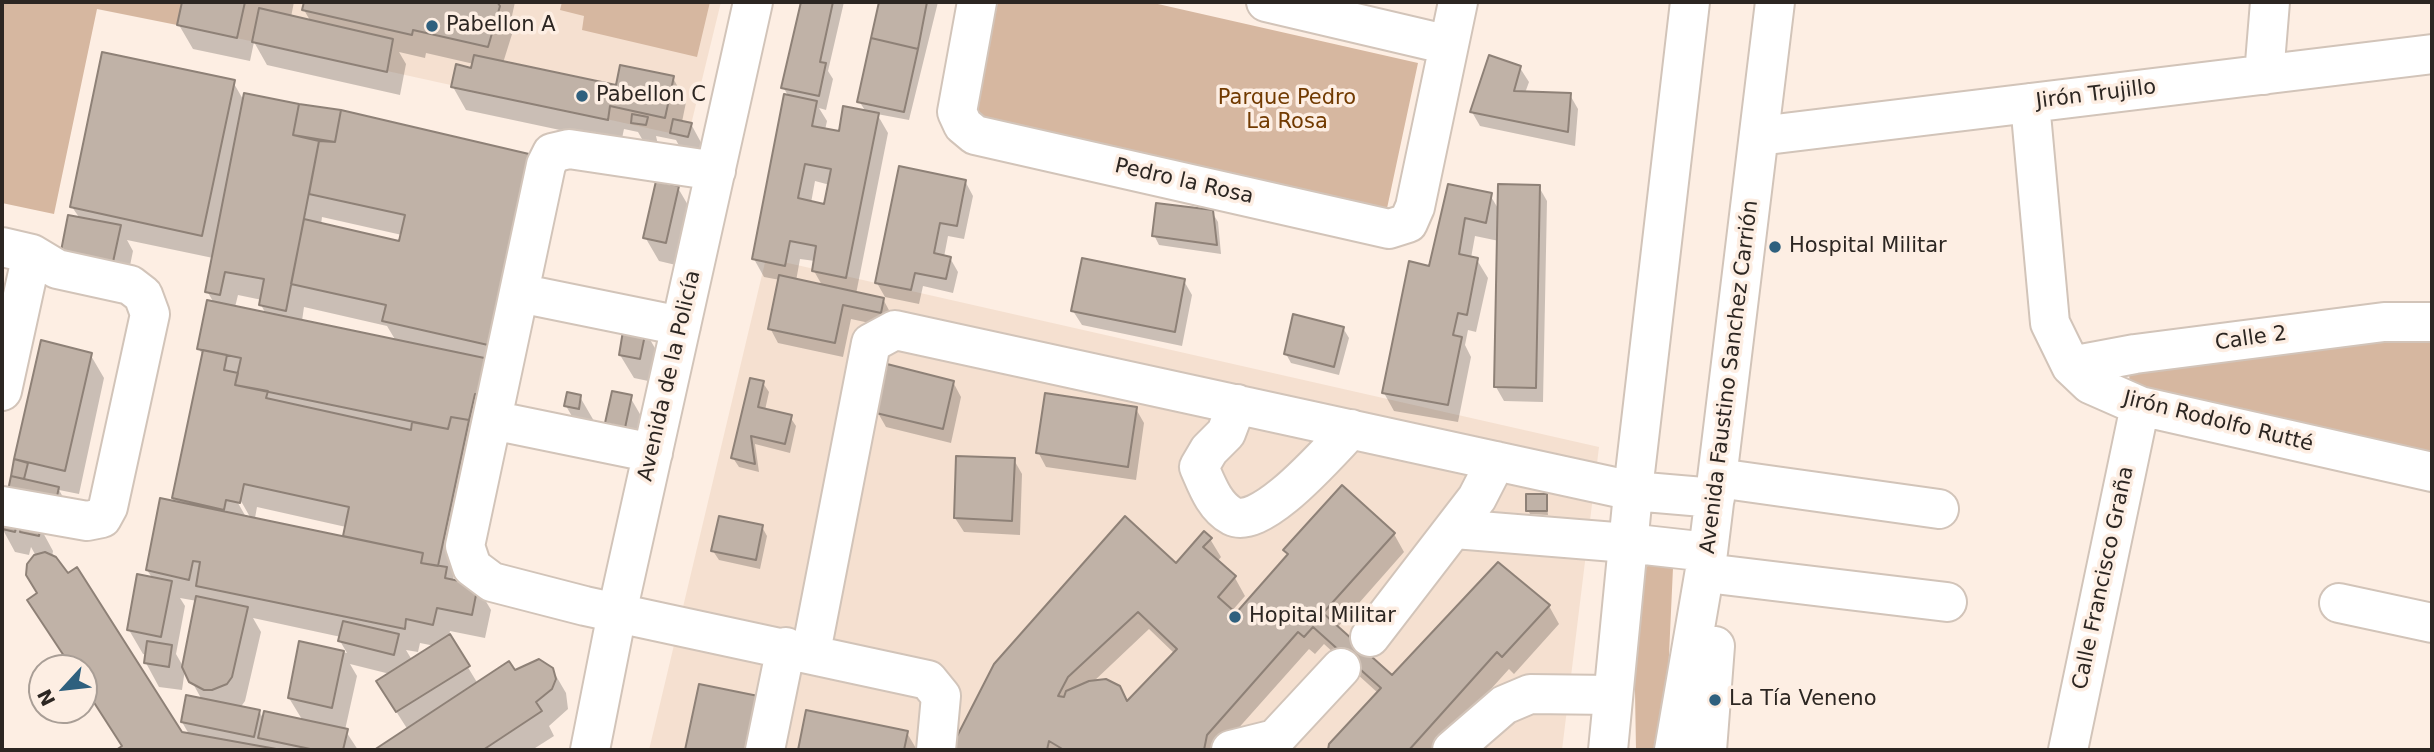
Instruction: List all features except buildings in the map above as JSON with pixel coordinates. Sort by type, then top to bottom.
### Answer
[{"type":"street","name":"Avenida de la Policía","points":[[590,750],[617,613],[753,2]]},
{"type":"street","name":"Pedro la Rosa","points":[[977,2],[957,112],[962,125],[975,135],[1389,229],[1408,223],[1415,207],[1449,45]]},
{"type":"street","points":[[1266,2],[1449,45],[1458,2]]},
{"type":"street","points":[[1452,750],[1504,705],[1530,694],[1607,728],[1690,2]]},
{"type":"street","name":"Avenida Faustino Sanchez Carrión","points":[[1674,750],[1716,563],[1721,520],[1717,488],[1775,2]]},
{"type":"street","points":[[2264,75],[2270,2]]},
{"type":"street","name":"Jirón Trujillo","points":[[1759,136],[2432,54]]},
{"type":"street","name":"Jirón Rodolfo Rutté","points":[[2030,103],[2050,323],[2071,366],[2090,384],[2140,406],[2432,472]]},
{"type":"street","points":[[716,171],[569,149],[552,153],[546,165],[465,546],[472,567],[492,582],[617,613],[799,650],[928,680],[942,696],[936,750]]},
{"type":"street","points":[[2,391],[17,250],[57,269],[130,285],[143,295],[150,314],[108,508],[102,518],[87,522],[2,506]]},
{"type":"street","points":[[519,293],[681,326]]},
{"type":"street","name":"Calle 2","points":[[2071,366],[2135,354],[2384,321],[2432,322]]},
{"type":"street","points":[[765,750],[799,650],[871,343],[895,330],[1633,491],[1717,488],[1939,509]]},
{"type":"street","points":[[1237,404],[1226,433],[1209,450],[1199,467],[1212,497],[1233,517],[1252,518],[1275,503],[1351,429]]},
{"type":"street","name":"Calle Francisco Graña","points":[[2068,750],[2140,406]]},
{"type":"street","points":[[492,420],[653,453]]},
{"type":"street","points":[[1370,637],[1477,498],[1496,461]]},
{"type":"street","points":[[1455,528],[1627,543],[1716,563],[1947,602]]},
{"type":"street","points":[[1707,750],[1716,563]]},
{"type":"street","points":[[2339,603],[2432,623]]},
{"type":"street","points":[[1231,750],[1275,738],[1340,668]]},
{"type":"shaded area","points":[[182,2],[721,2],[688,137],[177,25]]},
{"type":"shaded area","points":[[766,258],[1599,447],[1562,750],[649,750]]},
{"type":"green space","points":[[2,2],[182,2],[177,25],[97,9],[54,214],[2,203]]},
{"type":"green space","points":[[562,2],[710,2],[697,57],[582,30],[584,16],[560,10]]},
{"type":"green space","name":"Parque Pedro La Rosa","points":[[998,2],[1149,2],[1418,63],[1386,213],[972,119]]},
{"type":"green space","points":[[2432,323],[2432,467],[2130,392],[2129,370]]},
{"type":"green space","points":[[1666,562],[1673,568],[1666,720],[1659,750],[1636,750],[1634,632],[1645,569],[1650,563]]},
{"type":"place","name":"Pabellon A","points":[[432,26]]},
{"type":"place","name":"Pabellon C","points":[[582,96]]},
{"type":"place","name":"Hospital Militar","points":[[1775,247]]},
{"type":"place","name":"Hopital Militar","points":[[1235,617]]},
{"type":"place","name":"La Tía Veneno","points":[[1715,700]]}]
